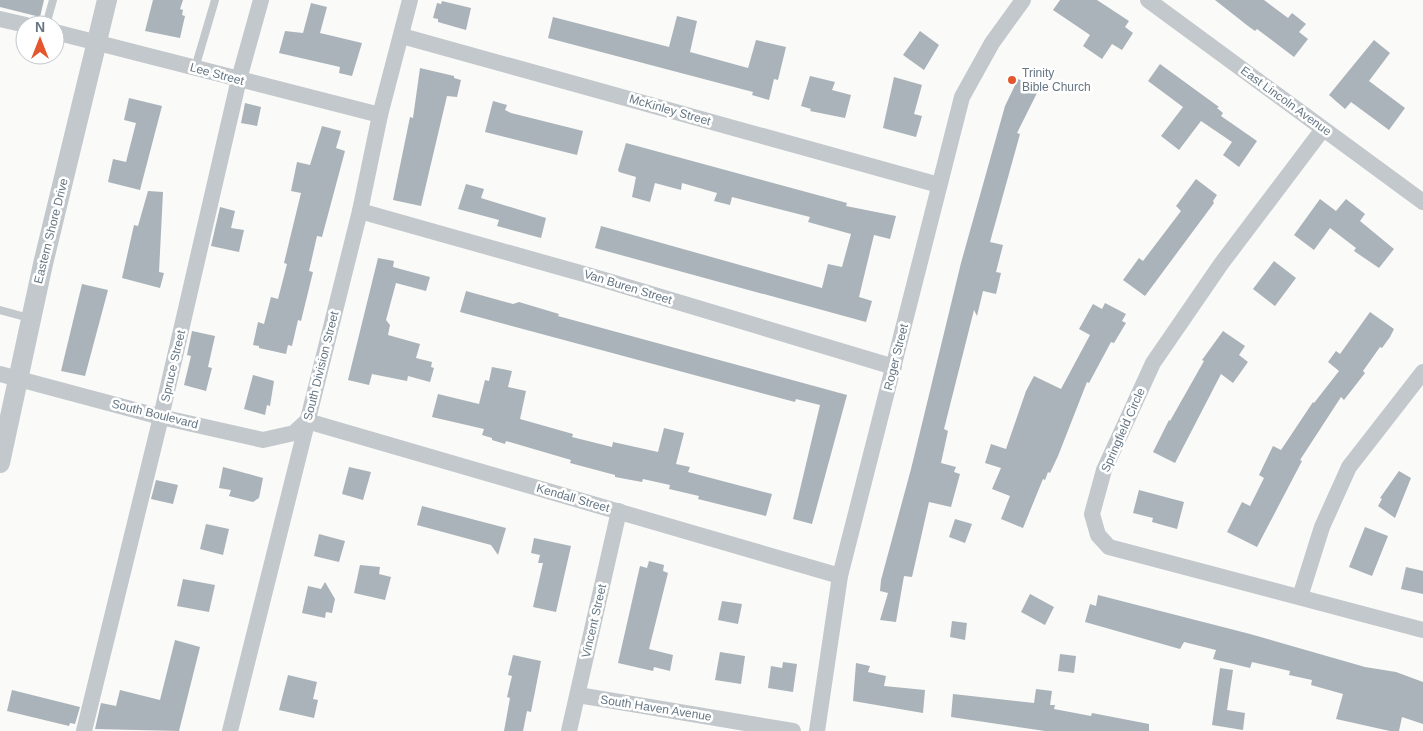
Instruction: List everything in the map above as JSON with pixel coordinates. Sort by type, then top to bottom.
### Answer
[{"type":"street","name":"Eastern Shore Drive","points":[[0,463],[9,376],[31,319],[106,0]]},
{"type":"street","name":"Spruce Street","points":[[84,731],[161,417],[239,80],[261,0]]},
{"type":"street","name":"South Division Street","points":[[230,731],[360,211],[380,115],[410,0]]},
{"type":"street","name":"Roger Street","points":[[817,731],[840,576],[962,97],[992,43],[1023,0]]},
{"type":"street","name":"East Lincoln Avenue","points":[[1148,0],[1423,202]]},
{"type":"street","points":[[0,19],[15,22]]},
{"type":"street","name":"Lee Street","points":[[65,34],[380,115]]},
{"type":"street","name":"McKinley Street","points":[[402,36],[939,186]]},
{"type":"street","name":"Springfield Circle","points":[[1323,129],[1221,264],[1154,363],[1104,470],[1092,514],[1098,535],[1109,547],[1423,630]]},
{"type":"street","name":"Van Buren Street","points":[[360,211],[591,276],[894,367]]},
{"type":"street","points":[[1300,597],[1322,527],[1350,466],[1423,372]]},
{"type":"street","name":"South Boulevard","points":[[9,376],[161,417],[263,440],[294,433],[307,421]]},
{"type":"street","name":"Kendall Street","points":[[307,421],[840,576]]},
{"type":"street","name":"Vincent Street","points":[[569,731],[619,511]]},
{"type":"street","name":"South Haven Avenue","points":[[578,695],[793,731]]},
{"type":"lane","points":[[48,15],[52,0]]},
{"type":"lane","points":[[195,68],[215,0]]},
{"type":"lane","points":[[0,310],[31,319]]},
{"type":"building","points":[[0,0],[44,0],[40,15],[32,15],[0,7]]},
{"type":"building","points":[[153,0],[183,0],[180,9],[183,10],[182,15],[185,16],[180,38],[145,31]]},
{"type":"building","points":[[1060,0],[1097,0],[1129,21],[1125,27],[1133,33],[1122,50],[1112,44],[1102,59],[1083,46],[1090,35],[1053,10]]},
{"type":"building","points":[[1215,0],[1264,0],[1288,18],[1292,13],[1306,24],[1299,32],[1308,39],[1294,57],[1257,29],[1255,31],[1248,26]]},
{"type":"building","points":[[442,1],[471,8],[466,30],[438,22],[438,19],[433,18],[437,3],[441,4]]},
{"type":"building","points":[[311,3],[327,7],[320,33],[362,43],[352,76],[339,73],[340,67],[279,53],[285,31],[303,33]]},
{"type":"building","points":[[677,16],[697,21],[690,52],[748,68],[756,40],[786,47],[778,80],[774,79],[769,100],[752,95],[753,92],[548,38],[553,17],[669,47]]},
{"type":"building","points":[[920,31],[939,45],[924,70],[903,55]]},
{"type":"building","points":[[1374,40],[1390,53],[1369,81],[1405,108],[1389,130],[1351,102],[1345,109],[1329,95]]},
{"type":"building","points":[[1160,64],[1219,107],[1217,108],[1223,113],[1221,116],[1257,141],[1239,167],[1223,155],[1232,142],[1201,121],[1179,150],[1161,136],[1183,107],[1148,81]]},
{"type":"building","points":[[420,68],[454,76],[454,78],[461,80],[457,97],[447,96],[421,206],[393,200],[410,117],[413,118]]},
{"type":"building","points":[[810,76],[835,82],[832,90],[851,95],[845,118],[810,111],[811,109],[801,106]]},
{"type":"building","points":[[894,77],[922,85],[914,114],[922,116],[916,137],[883,128]]},
{"type":"building","points":[[1018,79],[1039,89],[1017,133],[1020,134],[990,242],[1003,245],[996,272],[1001,273],[996,294],[983,291],[977,316],[974,310],[944,429],[948,431],[941,463],[956,467],[954,472],[960,474],[951,507],[929,502],[912,577],[904,576],[896,622],[880,620],[888,593],[880,591],[881,580],[911,469],[961,263],[1005,106]]},
{"type":"building","points":[[129,98],[162,106],[140,190],[108,182],[113,159],[126,162],[136,123],[124,120]]},
{"type":"building","points":[[493,101],[507,105],[505,110],[511,113],[583,131],[577,155],[485,132]]},
{"type":"building","points":[[245,103],[261,107],[257,126],[241,123]]},
{"type":"building","points":[[322,126],[341,131],[336,148],[345,151],[322,237],[317,236],[309,271],[313,272],[301,321],[298,320],[292,346],[288,345],[286,354],[253,345],[258,322],[264,324],[271,297],[278,299],[287,264],[284,263],[301,193],[291,191],[297,162],[310,165]]},
{"type":"building","points":[[626,143],[847,203],[846,206],[896,216],[890,239],[874,235],[859,297],[872,301],[866,322],[595,248],[601,226],[822,288],[828,264],[842,267],[851,234],[808,222],[810,217],[732,197],[730,205],[714,201],[717,193],[682,183],[681,190],[655,183],[650,202],[632,197],[636,177],[619,172],[618,170]]},
{"type":"building","points":[[1196,179],[1217,195],[1213,201],[1214,203],[1145,296],[1123,280],[1139,258],[1143,261],[1181,211],[1176,206]]},
{"type":"building","points":[[466,184],[484,189],[481,198],[546,218],[541,238],[497,226],[499,220],[458,209]]},
{"type":"building","points":[[148,191],[163,192],[159,272],[164,273],[160,288],[122,278],[134,225],[138,226]]},
{"type":"building","points":[[1320,199],[1336,211],[1346,199],[1365,214],[1360,221],[1394,249],[1379,268],[1354,251],[1356,248],[1330,228],[1314,250],[1294,235]]},
{"type":"building","points":[[220,207],[235,211],[231,228],[244,230],[239,252],[211,246]]},
{"type":"building","points":[[378,258],[394,261],[393,267],[430,277],[426,291],[396,283],[386,320],[390,325],[388,335],[420,344],[416,358],[432,362],[431,367],[434,368],[430,382],[408,376],[407,381],[372,374],[369,385],[348,380]]},
{"type":"building","points":[[1274,261],[1296,278],[1275,306],[1253,289]]},
{"type":"building","points":[[82,284],[108,290],[85,376],[61,371]]},
{"type":"building","points":[[466,291],[513,304],[519,302],[559,314],[558,316],[847,395],[812,524],[793,519],[820,405],[796,399],[795,402],[460,312]]},
{"type":"building","points":[[1105,303],[1126,314],[1122,321],[1126,323],[1114,343],[1111,342],[1089,383],[1087,382],[1058,456],[1050,473],[1048,472],[1045,480],[1043,479],[1023,528],[1001,519],[1010,496],[992,489],[1001,468],[985,463],[991,444],[1006,449],[1026,391],[1034,376],[1061,389],[1090,335],[1079,329],[1093,304],[1102,309]]},
{"type":"building","points":[[1370,312],[1394,329],[1382,348],[1380,347],[1363,371],[1365,373],[1344,400],[1341,397],[1300,460],[1302,461],[1257,547],[1227,532],[1242,502],[1250,506],[1264,478],[1259,475],[1273,446],[1281,450],[1313,402],[1339,371],[1328,362],[1336,351],[1340,354]]},
{"type":"building","points":[[192,331],[215,336],[208,367],[212,368],[206,391],[184,385],[191,356],[187,355]]},
{"type":"building","points":[[1223,331],[1245,346],[1239,355],[1248,362],[1233,383],[1221,374],[1175,463],[1153,452],[1169,420],[1204,361],[1202,360]]},
{"type":"building","points":[[492,367],[512,371],[508,387],[526,391],[520,419],[573,434],[572,437],[612,447],[613,442],[658,452],[664,428],[684,433],[676,464],[690,467],[688,472],[772,494],[766,516],[698,499],[699,496],[669,489],[670,485],[643,479],[642,482],[615,477],[615,475],[570,463],[571,460],[506,441],[505,444],[492,440],[492,438],[482,435],[484,429],[432,417],[438,394],[479,404],[485,380],[489,381]]},
{"type":"building","points":[[253,375],[274,381],[270,406],[267,405],[265,415],[244,409]]},
{"type":"building","points":[[223,467],[263,478],[259,498],[253,502],[229,496],[231,490],[219,488]]},
{"type":"building","points":[[349,467],[371,472],[363,500],[342,494]]},
{"type":"building","points":[[1399,471],[1411,478],[1395,518],[1378,506],[1382,499],[1380,498]]},
{"type":"building","points":[[156,480],[178,485],[173,504],[151,499]]},
{"type":"building","points":[[1139,490],[1184,502],[1177,529],[1152,522],[1153,518],[1133,513]]},
{"type":"building","points":[[422,506],[506,528],[498,555],[491,545],[417,525]]},
{"type":"building","points":[[955,519],[972,524],[965,543],[949,537]]},
{"type":"building","points":[[206,524],[229,529],[223,555],[200,549]]},
{"type":"building","points":[[1365,527],[1388,536],[1372,576],[1349,567]]},
{"type":"building","points":[[319,534],[345,541],[339,562],[314,556]]},
{"type":"building","points":[[534,538],[571,546],[556,612],[533,607],[543,563],[538,563],[540,555],[531,553]]},
{"type":"building","points":[[649,561],[664,565],[663,571],[668,573],[649,649],[673,655],[670,671],[654,667],[653,671],[618,663],[640,566],[647,568]]},
{"type":"building","points":[[360,565],[380,567],[379,574],[391,577],[385,600],[354,593]]},
{"type":"building","points":[[1406,567],[1423,571],[1423,594],[1401,589]]},
{"type":"building","points":[[183,579],[215,585],[209,612],[177,606]]},
{"type":"building","points":[[325,582],[335,599],[332,613],[326,612],[325,618],[302,613],[308,586],[321,589]]},
{"type":"building","points":[[1030,594],[1054,607],[1045,625],[1021,612]]},
{"type":"building","points":[[1098,595],[1250,634],[1365,667],[1396,672],[1423,682],[1423,724],[1402,717],[1399,731],[1390,731],[1336,719],[1343,694],[1311,685],[1312,680],[1289,675],[1290,671],[1252,662],[1250,668],[1213,659],[1216,650],[1184,642],[1180,649],[1085,622],[1090,604],[1096,606]]},
{"type":"building","points":[[722,601],[742,604],[738,624],[718,620]]},
{"type":"building","points":[[952,621],[967,623],[965,640],[950,637]]},
{"type":"building","points":[[175,640],[200,647],[179,731],[95,729],[101,703],[116,706],[120,690],[160,700]]},
{"type":"building","points":[[720,652],[745,656],[741,684],[715,680]]},
{"type":"building","points":[[1060,654],[1076,656],[1074,673],[1058,671]]},
{"type":"building","points":[[513,655],[541,661],[531,712],[527,711],[523,731],[504,731],[510,698],[507,697],[512,676],[508,675]]},
{"type":"building","points":[[783,662],[797,664],[793,692],[768,688],[771,666],[782,668]]},
{"type":"building","points":[[856,663],[870,666],[868,672],[886,676],[884,686],[925,690],[923,713],[853,701]]},
{"type":"building","points":[[1220,668],[1233,670],[1227,710],[1245,713],[1243,730],[1212,725]]},
{"type":"building","points":[[288,675],[317,682],[313,699],[318,700],[314,718],[279,710]]},
{"type":"building","points":[[1036,689],[1052,691],[1050,705],[1055,705],[1054,709],[1091,716],[1092,713],[1149,724],[1149,731],[1045,731],[951,717],[953,694],[1034,703]]},
{"type":"building","points":[[12,690],[80,707],[75,724],[70,723],[69,726],[7,711]]},
{"type":"place","name":"Trinity Bible Church","points":[[1012,80]]}]
